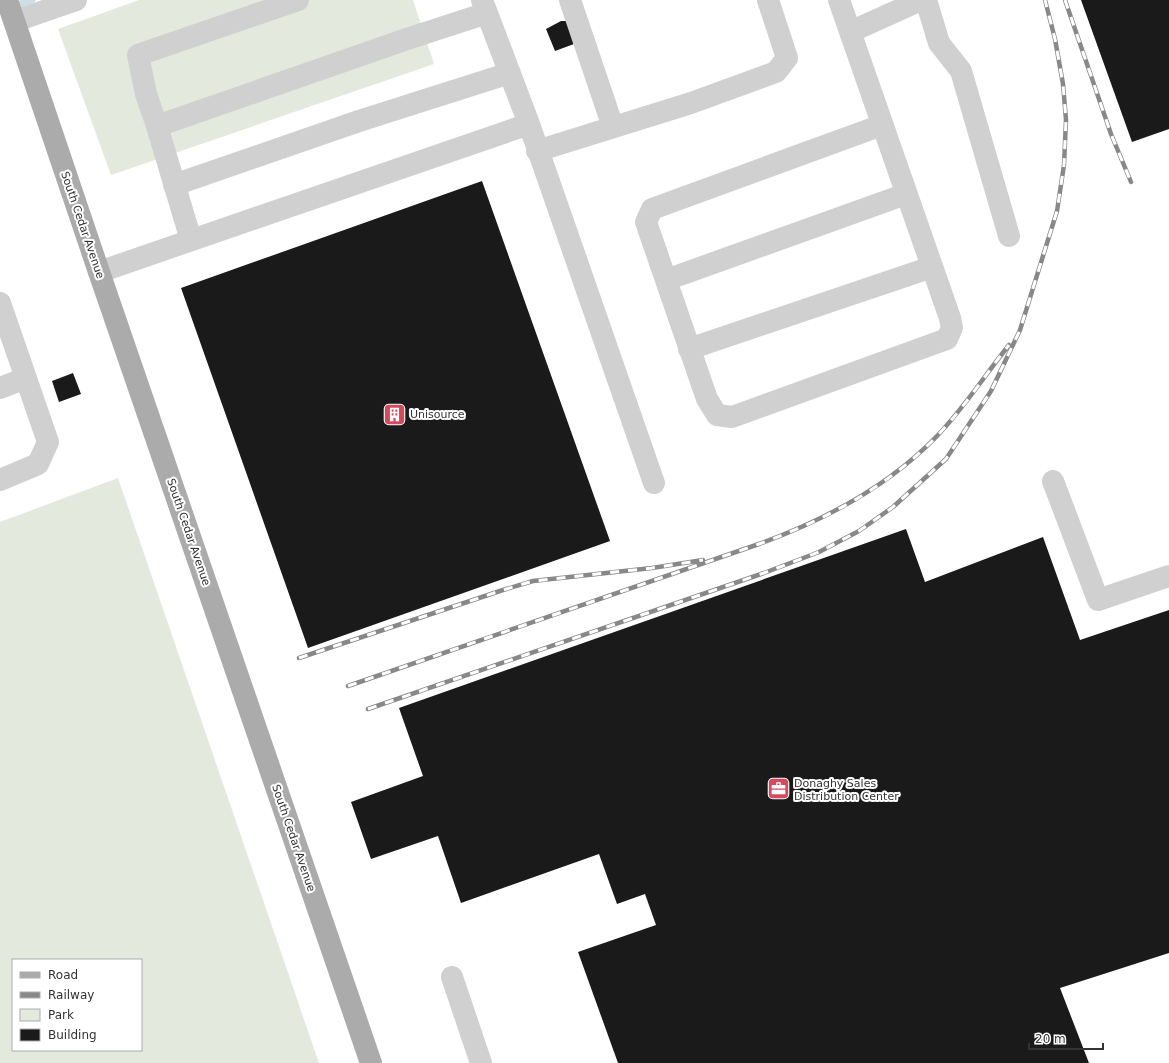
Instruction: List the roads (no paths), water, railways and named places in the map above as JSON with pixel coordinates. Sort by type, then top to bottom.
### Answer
[{"type":"main road","name":"South Cedar Avenue","points":[[8,0],[99,272],[371,1063]]},
{"type":"street","points":[[15,21],[76,0]]},
{"type":"street","points":[[191,240],[146,94],[138,55],[298,0]]},
{"type":"street","points":[[570,0],[614,127]]},
{"type":"street","points":[[537,151],[691,103],[776,72],[787,58],[768,0]]},
{"type":"street","points":[[839,0],[950,318],[952,328],[947,339],[732,417],[717,415],[707,399],[646,222],[652,209],[882,125]]},
{"type":"street","points":[[850,32],[920,0]]},
{"type":"street","points":[[926,0],[939,43],[961,71],[1009,236]]},
{"type":"street","points":[[157,126],[407,39],[484,7],[529,124],[537,151],[654,483]]},
{"type":"street","points":[[174,185],[359,121],[510,73]]},
{"type":"street","points":[[99,272],[529,124]]},
{"type":"street","points":[[666,280],[906,194]]},
{"type":"street","points":[[689,349],[932,267]]},
{"type":"street","points":[[0,304],[48,442],[38,464],[0,480]]},
{"type":"street","points":[[0,388],[26,378]]},
{"type":"street","points":[[1053,481],[1098,600],[1169,576]]},
{"type":"street","points":[[452,977],[481,1063]]},
{"type":"waterway","points":[[11,7],[32,0]]},
{"type":"railway","points":[[368,709],[764,573],[819,552],[859,531],[893,507],[946,459],[991,391],[1020,330],[1057,211],[1064,165],[1066,120],[1063,84],[1055,39],[1045,0]]},
{"type":"railway","points":[[1065,0],[1111,134],[1131,182]]},
{"type":"railway","points":[[348,686],[759,544],[784,535],[831,513],[877,486],[918,454],[937,436],[956,414],[1009,345]]},
{"type":"railway","points":[[299,658],[533,581],[652,568],[703,560]]},
{"type":"place","name":"Unisource","points":[[395,414]]},
{"type":"place","name":"Donaghy Sales Distribution Center","points":[[778,789]]}]
